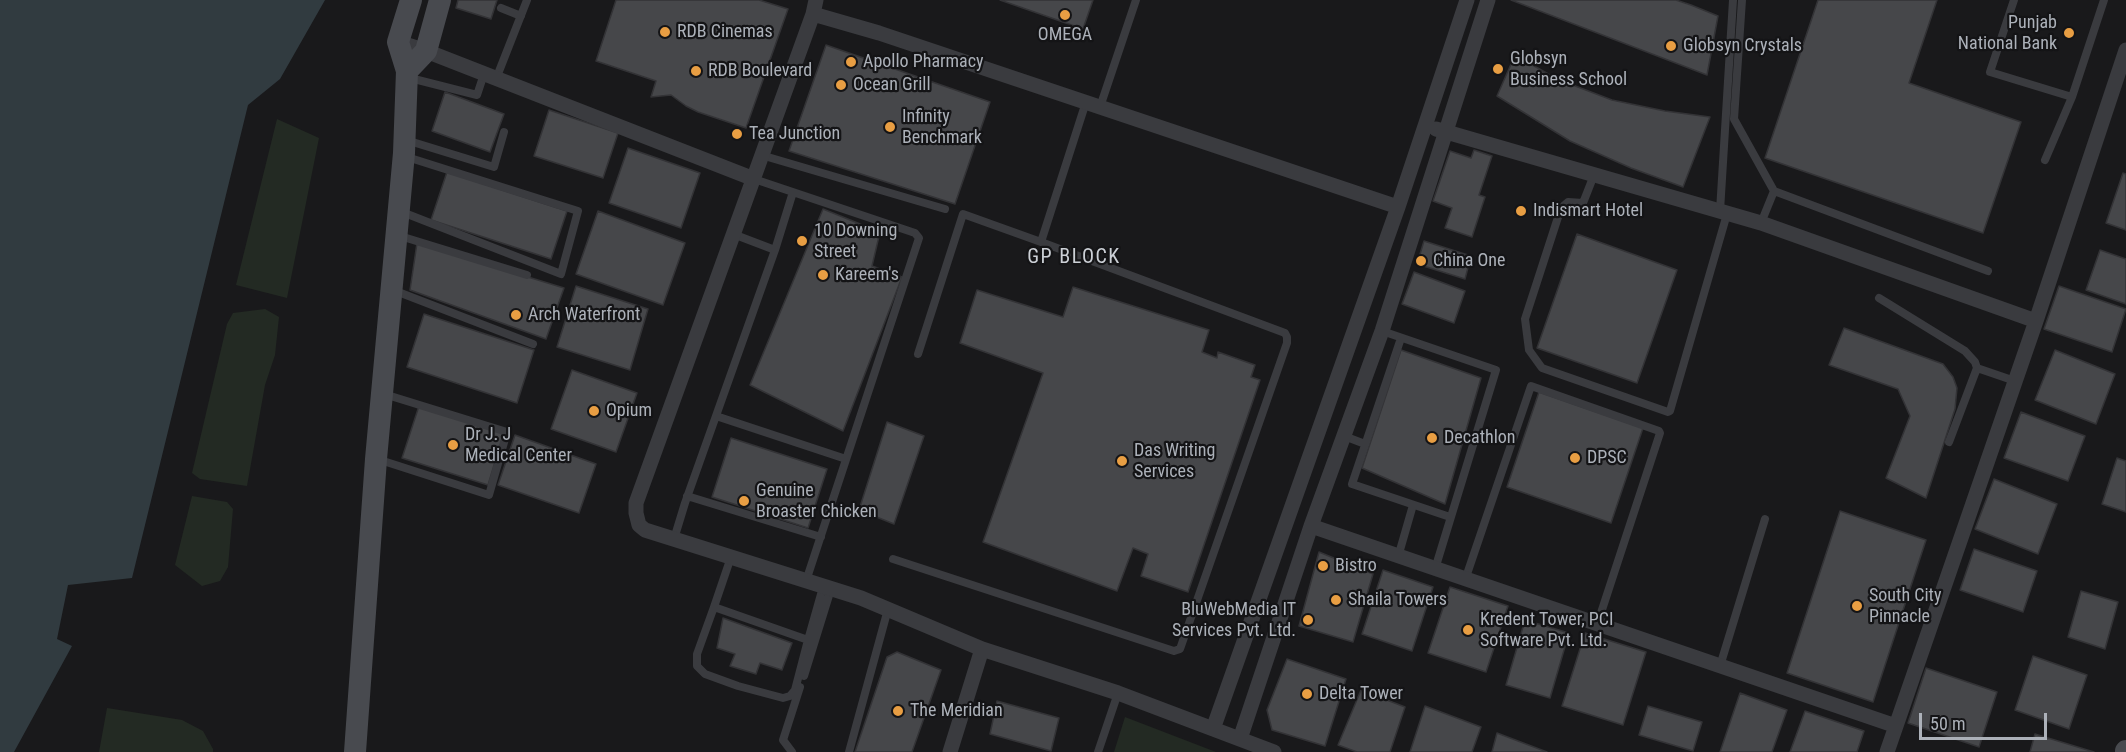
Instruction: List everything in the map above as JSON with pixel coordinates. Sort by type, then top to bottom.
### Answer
[{"type":"street","points":[[355,752],[376,459],[404,147],[406,74],[398,42],[411,0]]},
{"type":"street","points":[[406,74],[426,51],[440,0]]},
{"type":"street","points":[[1213,729],[1398,207],[1467,0]]},
{"type":"street","points":[[1240,740],[1311,526],[1382,331],[1488,0]]},
{"type":"street","points":[[1274,752],[1258,749],[1213,729],[1118,693],[982,648],[888,609],[645,530],[639,525],[636,503],[814,7],[879,33],[1398,207]]},
{"type":"street","points":[[398,42],[754,179]]},
{"type":"street","points":[[1887,752],[2036,321],[2126,50]]},
{"type":"street","points":[[1426,125],[1761,223],[2036,321]]},
{"type":"street","points":[[1311,526],[1896,726]]},
{"type":"street","points":[[950,752],[982,648]]},
{"type":"lane","points":[[406,74],[477,95],[490,76],[527,0]]},
{"type":"lane","points":[[1041,242],[1093,104],[1137,0]]},
{"type":"lane","points":[[1594,175],[1584,203],[1568,201],[1561,208],[1524,319],[1529,350],[1542,368],[1668,412],[1724,212],[1733,0]]},
{"type":"lane","points":[[1742,0],[1734,119],[1774,191],[1988,271]]},
{"type":"lane","points":[[2013,0],[1990,72],[2072,97]]},
{"type":"lane","points":[[2045,160],[2072,97],[2104,0]]},
{"type":"lane","points":[[501,8],[521,16]]},
{"type":"lane","points":[[404,147],[494,167],[504,132]]},
{"type":"lane","points":[[398,211],[561,274],[578,211],[404,147]]},
{"type":"lane","points":[[761,155],[945,209]]},
{"type":"lane","points":[[754,179],[915,233],[919,238],[806,581]]},
{"type":"lane","points":[[1761,223],[1774,191]]},
{"type":"lane","points":[[674,539],[793,192]]},
{"type":"lane","points":[[893,559],[1174,651],[1180,649],[1284,354],[1287,337],[1286,333],[963,214],[918,354]]},
{"type":"lane","points":[[396,234],[527,275]]},
{"type":"lane","points":[[733,234],[774,250]]},
{"type":"lane","points":[[392,290],[533,344]]},
{"type":"lane","points":[[1879,298],[1965,351],[1975,362],[1977,368],[1949,442]]},
{"type":"lane","points":[[1382,331],[1496,370],[1435,569]]},
{"type":"lane","points":[[1401,338],[1352,484],[1450,517]]},
{"type":"lane","points":[[1977,368],[2015,381]]},
{"type":"lane","points":[[1465,580],[1531,386],[1660,433],[1597,625]]},
{"type":"lane","points":[[376,459],[489,495],[507,432],[382,394]]},
{"type":"lane","points":[[716,416],[846,459]]},
{"type":"lane","points":[[1344,436],[1365,444]]},
{"type":"lane","points":[[687,496],[820,537]]},
{"type":"lane","points":[[1398,557],[1413,505]]},
{"type":"lane","points":[[1720,666],[1765,519]]},
{"type":"lane","points":[[731,557],[697,654],[696,666],[705,674],[738,686],[783,698],[790,696],[795,690],[808,640],[827,588]]},
{"type":"lane","points":[[792,752],[783,740],[827,588]]},
{"type":"lane","points":[[714,607],[808,640]]},
{"type":"lane","points":[[849,752],[888,609]]},
{"type":"lane","points":[[1098,752],[1118,693]]},
{"type":"shaded area","points":[[0,0],[325,0],[280,79],[248,105],[132,578],[68,585],[57,639],[72,646],[14,752],[0,752]]},
{"type":"shaded area","points":[[277,119],[319,138],[287,298],[236,285]]},
{"type":"shaded area","points":[[265,309],[279,317],[275,355],[265,385],[247,486],[200,479],[192,473],[227,324],[233,313]]},
{"type":"shaded area","points":[[192,496],[227,502],[233,509],[228,567],[220,581],[202,586],[175,565]]},
{"type":"shaded area","points":[[107,708],[182,720],[203,731],[213,752],[99,752]]},
{"type":"shaded area","points":[[1125,717],[1216,752],[1114,752]]},
{"type":"building","points":[[458,0],[497,0],[491,19],[456,8]]},
{"type":"building","name":"RDB Boulevard","points":[[616,0],[759,0],[788,9],[746,128],[698,112],[671,95],[651,97],[656,81],[596,61]]},
{"type":"building","name":"OMEGA","points":[[1000,0],[1093,0],[1083,29]]},
{"type":"building","name":"Globsyn Crystals","points":[[1511,0],[1676,0],[1691,5],[1718,16],[1707,75]]},
{"type":"building","points":[[1818,0],[1937,0],[1909,83],[2021,122],[1983,233],[1765,158]]},
{"type":"building","name":"Infinity Benchmark","points":[[826,45],[990,102],[955,204],[789,151]]},
{"type":"building","points":[[1515,55],[1557,79],[1612,100],[1710,117],[1683,187],[1631,168],[1570,141],[1497,96]]},
{"type":"building","points":[[445,92],[504,114],[490,152],[432,131]]},
{"type":"building","points":[[549,110],[618,133],[603,178],[534,156]]},
{"type":"building","points":[[628,148],[700,173],[681,228],[609,203]]},
{"type":"building","points":[[1474,150],[1492,156],[1479,195],[1485,197],[1472,237],[1445,228],[1452,208],[1433,201],[1450,151],[1471,158]]},
{"type":"building","points":[[447,172],[567,211],[551,259],[431,220]]},
{"type":"building","points":[[2123,173],[2126,174],[2126,230],[2106,223]]},
{"type":"building","points":[[823,209],[880,232],[872,266],[902,277],[843,431],[750,385]]},
{"type":"building","points":[[598,211],[685,243],[663,305],[576,274]]},
{"type":"building","points":[[1577,234],[1677,270],[1637,383],[1537,348]]},
{"type":"building","points":[[1424,241],[1471,256],[1465,279],[1417,264]]},
{"type":"building","name":"Arch Waterfront","points":[[417,243],[564,288],[546,339],[410,290]]},
{"type":"building","points":[[2100,250],[2126,259],[2126,304],[2086,290]]},
{"type":"building","points":[[1414,272],[1465,291],[1454,323],[1402,304]]},
{"type":"building","points":[[576,286],[648,309],[630,370],[557,347]]},
{"type":"building","points":[[2059,286],[2126,309],[2112,352],[2044,329]]},
{"type":"building","name":"Das Writing Services","points":[[1073,287],[1209,330],[1202,352],[1217,358],[1218,352],[1255,365],[1251,377],[1260,380],[1188,592],[1141,576],[1148,554],[1133,548],[1117,591],[983,542],[1043,373],[960,343],[977,290],[1063,317]]},
{"type":"building","points":[[424,314],[534,350],[517,403],[407,367]]},
{"type":"building","points":[[1844,328],[1943,364],[1953,377],[1957,388],[1955,409],[1926,498],[1886,478],[1910,416],[1898,389],[1829,365]]},
{"type":"building","points":[[1401,350],[1481,378],[1445,504],[1362,468]]},
{"type":"building","points":[[2055,350],[2115,374],[2096,424],[2035,400]]},
{"type":"building","name":"Opium","points":[[572,370],[637,393],[616,452],[551,429]]},
{"type":"building","name":"DPSC","points":[[1539,392],[1643,428],[1611,523],[1507,487]]},
{"type":"building","name":"Dr J. J Medical Center","points":[[419,406],[504,433],[488,485],[402,458]]},
{"type":"building","points":[[2021,412],[2085,436],[2068,481],[2004,458]]},
{"type":"building","points":[[887,422],[924,436],[894,524],[859,510]]},
{"type":"building","points":[[515,435],[596,464],[579,513],[498,485]]},
{"type":"building","points":[[731,438],[827,469],[808,528],[712,497]]},
{"type":"building","points":[[2117,458],[2126,461],[2126,512],[2102,504]]},
{"type":"building","points":[[1994,479],[2057,504],[2038,554],[1975,529]]},
{"type":"building","name":"South City Pinnacle","points":[[1840,511],[1926,540],[1873,702],[1787,673]]},
{"type":"building","points":[[1974,549],[2037,571],[2023,612],[1960,590]]},
{"type":"building","name":"Shaila Towers","points":[[1319,552],[1373,574],[1353,642],[1299,626]]},
{"type":"building","points":[[1383,570],[1433,587],[1412,651],[1362,634]]},
{"type":"building","name":"Kredent Tower, PCI Software Pvt. Ltd.","points":[[1450,587],[1508,606],[1486,672],[1428,653]]},
{"type":"building","points":[[2081,591],[2118,602],[2105,649],[2068,637]]},
{"type":"building","points":[[723,618],[792,643],[782,670],[760,663],[756,674],[730,666],[735,654],[717,648]]},
{"type":"building","points":[[1525,620],[1569,633],[1550,698],[1506,685]]},
{"type":"building","points":[[1585,633],[1646,652],[1623,725],[1562,706]]},
{"type":"building","name":"The Meridian","points":[[897,652],[941,670],[912,752],[855,752],[887,657]]},
{"type":"building","points":[[2033,656],[2087,675],[2069,729],[2015,710]]},
{"type":"building","name":"Delta Tower","points":[[1287,659],[1346,679],[1325,746],[1272,730],[1267,710]]},
{"type":"building","points":[[1926,668],[1997,692],[1979,747],[1908,723]]},
{"type":"building","points":[[1361,690],[1405,707],[1390,752],[1357,752],[1338,745]]},
{"type":"building","points":[[1740,693],[1787,710],[1772,752],[1720,752]]},
{"type":"building","points":[[997,701],[1059,718],[1051,751],[990,734]]},
{"type":"building","points":[[1425,706],[1481,727],[1472,752],[1410,752]]},
{"type":"building","points":[[1648,706],[1702,722],[1693,751],[1639,735]]},
{"type":"building","points":[[1805,711],[1864,731],[1857,752],[1790,752]]},
{"type":"building","points":[[1497,733],[1547,752],[1492,752]]},
{"type":"building","points":[[2035,734],[2094,752],[2030,752]]},
{"type":"place","name":"OMEGA","points":[[1065,15]]},
{"type":"place","name":"RDB Cinemas","points":[[665,32]]},
{"type":"place","name":"Punjab National Bank","points":[[2069,33]]},
{"type":"place","name":"Globsyn Crystals","points":[[1671,46]]},
{"type":"place","name":"Apollo Pharmacy","points":[[851,62]]},
{"type":"place","name":"Globsyn Business School","points":[[1498,69]]},
{"type":"place","name":"RDB Boulevard","points":[[696,71]]},
{"type":"place","name":"Ocean Grill","points":[[841,85]]},
{"type":"place","name":"Infinity Benchmark","points":[[890,127]]},
{"type":"place","name":"Tea Junction","points":[[737,134]]},
{"type":"place","name":"Indismart Hotel","points":[[1521,211]]},
{"type":"place","name":"10 Downing Street","points":[[802,241]]},
{"type":"place","name":"China One","points":[[1421,261]]},
{"type":"place","name":"Kareem's","points":[[823,275]]},
{"type":"place","name":"Arch Waterfront","points":[[516,315]]},
{"type":"place","name":"Opium","points":[[594,411]]},
{"type":"place","name":"Decathlon","points":[[1432,438]]},
{"type":"place","name":"Dr J. J Medical Center","points":[[453,445]]},
{"type":"place","name":"DPSC","points":[[1575,458]]},
{"type":"place","name":"Das Writing Services","points":[[1122,461]]},
{"type":"place","name":"Genuine Broaster Chicken","points":[[744,501]]},
{"type":"place","name":"Bistro","points":[[1323,566]]},
{"type":"place","name":"Shaila Towers","points":[[1336,600]]},
{"type":"place","name":"South City Pinnacle","points":[[1857,606]]},
{"type":"place","name":"BluWebMedia IT Services Pvt. Ltd.","points":[[1308,620]]},
{"type":"place","name":"Kredent Tower, PCI Software Pvt. Ltd.","points":[[1468,630]]},
{"type":"place","name":"Delta Tower","points":[[1307,694]]},
{"type":"place","name":"The Meridian","points":[[898,711]]},
{"type":"district","name":"GP BLOCK","points":[[1074,258]]}]
